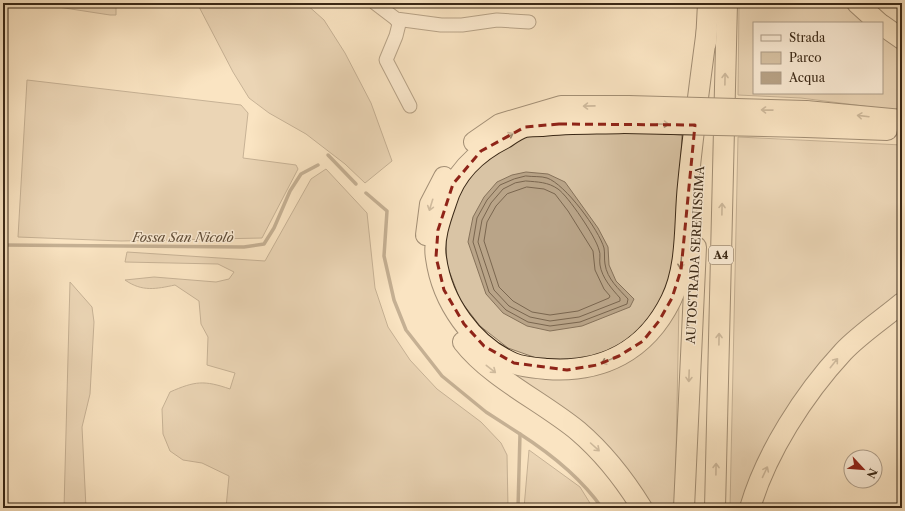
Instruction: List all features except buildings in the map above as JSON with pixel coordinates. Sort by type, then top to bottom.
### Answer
[{"type":"highway","name":"AUTOSTRADA SERENISSIMA","points":[[684,508],[690,342],[708,3]]},
{"type":"highway","name":"AUTOSTRADA SERENISSIMA","points":[[715,508],[727,3]]},
{"type":"highway","points":[[857,3],[878,22]]},
{"type":"highway","points":[[883,26],[902,40]]},
{"type":"highway","points":[[626,115],[524,128],[481,151],[462,170],[453,184],[438,230],[436,257],[444,290],[464,324],[484,346],[514,364],[567,370],[597,365],[619,356],[643,341],[659,321],[672,298],[681,270],[688,185],[707,29]]},
{"type":"highway","points":[[642,508],[626,482],[608,459],[577,431],[489,367],[466,346],[450,324],[436,300],[430,276],[425,240],[430,204],[442,179],[457,158],[478,139],[500,124],[561,106],[626,115],[806,119],[902,132]]},
{"type":"highway","points":[[806,119],[844,113],[902,120]]},
{"type":"highway","points":[[750,508],[774,450],[797,409],[844,351],[902,303]]},
{"type":"lane","points":[[374,3],[396,19],[399,24],[396,36],[386,60],[410,106]]},
{"type":"lane","points":[[396,19],[441,25],[462,25],[497,20],[529,22]]},
{"type":"highlighted area","points":[[559,124],[695,125],[681,270],[672,298],[659,321],[643,341],[619,356],[597,365],[567,370],[541,368],[514,363],[484,346],[464,324],[444,290],[436,257],[438,230],[453,184],[481,151],[525,127]]},
{"type":"green space","points":[[32,3],[116,3],[116,15],[110,15]]},
{"type":"green space","points":[[197,3],[305,3],[324,20],[345,53],[371,103],[392,161],[365,183],[345,164],[306,134],[269,113],[249,98],[233,72]]},
{"type":"green space","points":[[739,3],[846,3],[866,22],[753,22],[753,94],[883,94],[883,38],[902,51],[902,111],[801,98],[738,95]]},
{"type":"green space","points":[[27,80],[241,105],[248,113],[243,158],[296,165],[298,169],[262,238],[121,241],[18,237]]},
{"type":"green space","points":[[581,129],[682,135],[675,277],[664,303],[640,332],[617,348],[580,360],[542,360],[508,348],[480,326],[460,300],[447,265],[445,220],[469,175],[513,140],[537,132]]},
{"type":"green space","points":[[738,137],[902,145],[902,299],[842,347],[746,508],[730,508]]},
{"type":"green space","points":[[326,169],[367,213],[375,288],[388,327],[410,360],[437,389],[481,422],[501,443],[507,455],[508,508],[226,508],[229,476],[202,463],[183,460],[170,451],[163,434],[162,409],[170,392],[200,383],[213,384],[230,389],[235,373],[207,365],[208,337],[201,324],[199,301],[175,285],[162,288],[143,288],[131,284],[125,280],[154,277],[216,282],[229,279],[234,272],[218,264],[125,262],[127,252],[265,261],[311,179]]},
{"type":"green space","points":[[70,282],[92,307],[94,322],[90,394],[82,427],[86,508],[64,508]]},
{"type":"green space","points":[[679,303],[675,508],[650,508],[535,391],[488,355],[599,371]]},
{"type":"green space","points":[[529,450],[580,487],[593,508],[524,508]]},
{"type":"water","points":[[526,172],[548,174],[565,182],[598,228],[608,247],[609,265],[616,281],[634,299],[630,307],[582,326],[550,331],[527,326],[503,313],[486,294],[468,242],[473,217],[484,197],[497,182],[512,175]]},
{"type":"waterway","name":"Fossa San Nicolò","points":[[328,155],[356,184]]},
{"type":"waterway","name":"Fossa San Nicolò","points":[[3,245],[244,247],[264,244],[274,228],[290,191],[301,174],[318,165]]},
{"type":"waterway","name":"Fossa San Nicolò","points":[[366,193],[387,211],[384,256],[394,300],[406,330],[442,376],[486,412],[520,434],[518,508]]},
{"type":"waterway","points":[[520,434],[565,467],[585,487],[602,508]]}]
